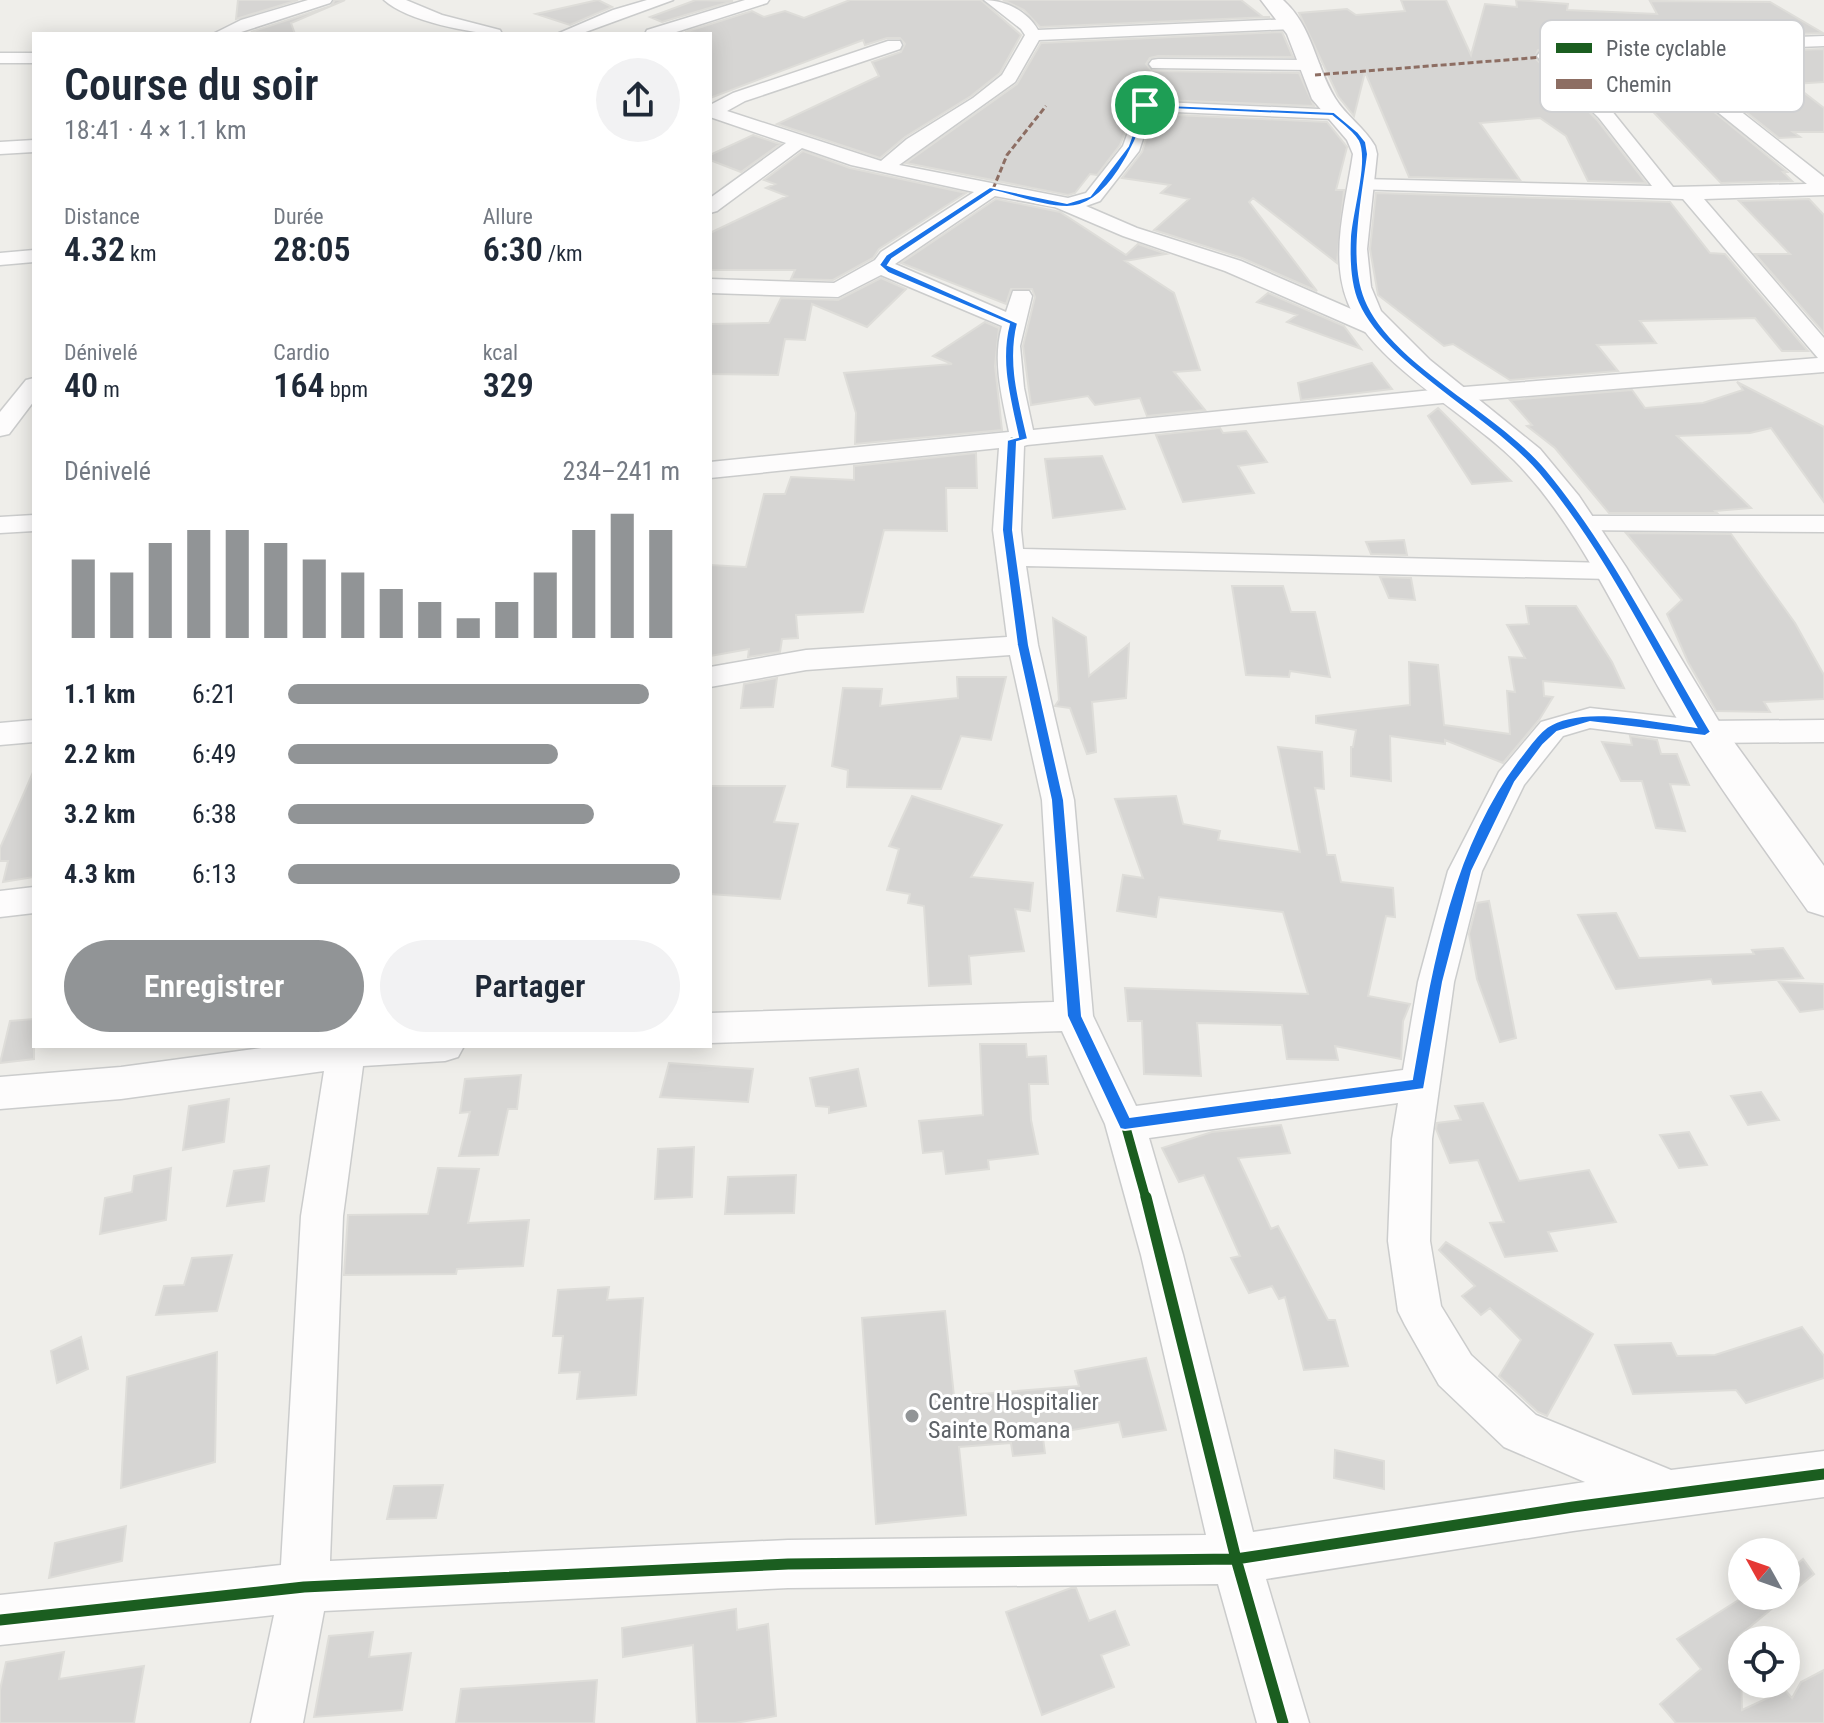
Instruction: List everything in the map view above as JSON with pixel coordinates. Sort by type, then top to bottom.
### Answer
[{"type":"street","points":[[225,32],[250,20],[324,0]]},
{"type":"street","points":[[392,0],[436,18],[487,32]]},
{"type":"street","points":[[570,32],[665,0]]},
{"type":"street","points":[[659,32],[761,0]]},
{"type":"street","points":[[992,0],[1028,26],[1033,35]]},
{"type":"street","points":[[1271,0],[1282,9],[1304,44],[1322,97],[1362,142],[1365,154],[1354,238],[1356,277],[1363,303],[1380,330],[1452,395],[1516,444],[1542,471],[1582,524],[1705,732],[1824,899]]},
{"type":"street","points":[[1033,35],[1292,24]]},
{"type":"street","points":[[885,167],[914,143],[979,102],[1009,78],[1033,35]]},
{"type":"street","points":[[1804,42],[1824,41]]},
{"type":"street","points":[[712,110],[783,81],[894,45]]},
{"type":"street","points":[[0,58],[32,58]]},
{"type":"street","points":[[1158,64],[1311,65]]},
{"type":"street","points":[[1067,205],[1093,197],[1132,147],[1145,105],[1334,114]]},
{"type":"street","points":[[712,111],[799,142],[885,167],[1067,205],[1130,232],[1233,266],[1380,330]]},
{"type":"street","points":[[1603,112],[1666,191]]},
{"type":"street","points":[[1729,112],[1824,188]]},
{"type":"street","points":[[712,206],[799,142]]},
{"type":"street","points":[[0,148],[32,146]]},
{"type":"street","points":[[1361,185],[1689,193],[1824,188]]},
{"type":"street","points":[[712,286],[838,290],[883,265],[889,257],[993,189]]},
{"type":"street","points":[[1689,193],[1824,353]]},
{"type":"street","points":[[0,259],[32,256]]},
{"type":"street","points":[[883,265],[891,272],[1014,323]]},
{"type":"street","points":[[1021,296],[1008,346],[1018,439],[1007,530],[1023,645],[1058,800],[1074,1016],[1125,1124],[1162,1255],[1236,1559],[1283,1723]]},
{"type":"street","points":[[712,470],[1452,395],[1824,365]]},
{"type":"street","points":[[0,429],[32,388]]},
{"type":"street","points":[[0,525],[32,523]]},
{"type":"street","points":[[1582,524],[1824,524]]},
{"type":"street","points":[[1011,557],[1610,571]]},
{"type":"street","points":[[712,677],[806,660],[1023,645]]},
{"type":"street","points":[[1672,1495],[1520,1431],[1455,1370],[1420,1311],[1409,1241],[1412,1139],[1436,982],[1465,871],[1510,780],[1552,729],[1590,718],[1705,732],[1824,731]]},
{"type":"street","points":[[0,734],[32,731]]},
{"type":"street","points":[[0,904],[32,900]]},
{"type":"street","points":[[712,1028],[1074,1016]]},
{"type":"street","points":[[0,1093],[121,1083],[346,1052],[412,1048]]},
{"type":"street","points":[[277,1723],[304,1587],[322,1216],[346,1052]]},
{"type":"street","points":[[1125,1124],[1418,1084]]},
{"type":"street","points":[[0,1620],[304,1587],[788,1564],[1236,1559],[1824,1474]]},
{"type":"building","points":[[238,0],[298,0],[236,19]]},
{"type":"building","points":[[598,0],[612,7],[570,25],[536,14]]},
{"type":"building","points":[[696,0],[733,1],[662,22],[650,17]]},
{"type":"building","points":[[850,0],[981,0],[1021,35],[1000,73],[971,96],[905,137],[880,158],[777,124],[879,76],[872,62],[901,52],[905,44],[900,38],[887,38],[865,45],[863,40],[712,97],[712,32],[685,32],[752,11],[764,17],[785,11],[804,18]]},
{"type":"building","points":[[1003,0],[1241,0],[1263,17],[1270,17],[1040,27],[1024,10]]},
{"type":"building","points":[[1401,0],[1446,0],[1471,55],[1485,4],[1517,7],[1516,0],[1568,4],[1567,10],[1657,14],[1650,1],[1770,2],[1801,20],[1540,20],[1540,50],[1535,58],[1540,63],[1540,112],[1589,112],[1646,183],[1588,181],[1566,136],[1540,118],[1480,123],[1520,180],[1409,177],[1365,72],[1354,116],[1338,96],[1299,13],[1347,9],[1356,15],[1405,11]]},
{"type":"building","points":[[331,6],[291,23],[294,32],[251,32]]},
{"type":"building","points":[[1804,22],[1823,33],[1804,34]]},
{"type":"building","points":[[1282,32],[1293,57],[1158,56],[1150,58],[1146,64],[1152,71],[1299,73],[1314,106],[1137,99],[1120,145],[1097,175],[1090,174],[1075,193],[1068,195],[906,163],[1017,84],[1041,43]]},
{"type":"building","points":[[1824,49],[1824,82],[1804,83],[1804,50]]},
{"type":"building","points":[[1804,93],[1824,108],[1824,132],[1793,132],[1800,137],[1779,138],[1746,112],[1804,112]]},
{"type":"building","points":[[1653,112],[1714,112],[1787,172],[1783,172],[1792,181],[1721,183]]},
{"type":"building","points":[[1154,114],[1327,122],[1347,147],[1336,190],[1344,190],[1337,263],[1253,198],[1249,202],[1317,291],[1242,258],[1154,230],[1189,199],[1161,193],[1170,185],[1122,178],[1142,152]]},
{"type":"building","points":[[753,135],[780,144],[741,172],[712,161],[712,154]]},
{"type":"building","points":[[803,151],[850,168],[966,193],[879,249],[873,258],[833,280],[791,279],[795,270],[712,270],[712,232],[787,196],[766,188],[775,184],[764,180]]},
{"type":"building","points":[[1376,193],[1670,202],[1710,253],[1725,254],[1808,351],[1782,351],[1755,318],[1640,321],[1656,343],[1597,345],[1618,371],[1510,380],[1453,344],[1444,346],[1378,295],[1370,249]]},
{"type":"building","points":[[996,199],[1060,212],[1126,255],[1138,244],[1166,254],[1125,261],[1174,293],[1200,370],[1174,372],[1205,410],[1147,416],[1140,398],[1095,405],[1088,396],[1031,405],[1023,346],[1035,297],[1032,289],[1011,289],[1006,304],[901,263]]},
{"type":"building","points":[[1809,199],[1824,215],[1824,333],[1755,254],[1790,254],[1739,201]]},
{"type":"building","points":[[881,278],[906,289],[867,327],[812,304],[805,340],[785,339],[778,375],[712,374],[712,324],[769,323],[781,298],[838,300]]},
{"type":"building","points":[[1268,293],[1344,326],[1361,349],[1287,322],[1297,315],[1257,302]]},
{"type":"building","points":[[985,322],[999,328],[995,366],[1002,430],[855,444],[856,413],[844,373],[952,364],[933,356]]},
{"type":"building","points":[[1372,363],[1392,389],[1301,400],[1298,383]]},
{"type":"building","points":[[1737,382],[1824,427],[1824,502],[1771,428],[1750,433],[1677,436],[1751,508],[1715,511],[1717,513],[1609,513],[1555,448],[1527,426],[1532,425],[1510,400],[1632,390],[1645,408],[1703,403],[1743,390]]},
{"type":"building","points":[[1438,408],[1511,481],[1472,484],[1428,416]]},
{"type":"building","points":[[1220,428],[1223,433],[1246,431],[1267,462],[1238,466],[1254,493],[1183,502],[1156,435]]},
{"type":"building","points":[[976,453],[977,488],[946,488],[947,531],[884,530],[863,612],[796,615],[798,638],[782,639],[780,652],[748,657],[749,649],[712,656],[712,565],[746,567],[764,494],[785,494],[791,477],[854,480],[854,466]]},
{"type":"building","points":[[1102,456],[1125,509],[1053,518],[1045,459]]},
{"type":"building","points":[[1626,533],[1731,534],[1795,623],[1824,675],[1824,699],[1764,702],[1770,712],[1716,711],[1688,662],[1667,614],[1682,600]]},
{"type":"building","points":[[1404,540],[1407,555],[1371,554],[1366,542]]},
{"type":"building","points":[[1380,577],[1411,578],[1415,600],[1389,598]]},
{"type":"building","points":[[1232,586],[1283,586],[1291,612],[1315,612],[1330,677],[1290,671],[1289,677],[1246,675]]},
{"type":"building","points":[[1526,606],[1576,606],[1612,662],[1624,688],[1543,681],[1544,696],[1553,697],[1539,720],[1503,763],[1445,740],[1445,744],[1390,736],[1391,781],[1351,776],[1351,747],[1356,730],[1316,723],[1316,716],[1410,705],[1409,662],[1438,665],[1444,725],[1510,734],[1507,691],[1515,692],[1509,657],[1525,658],[1507,625],[1529,624]]},
{"type":"building","points":[[1053,618],[1086,637],[1089,676],[1129,644],[1126,698],[1092,702],[1096,752],[1087,754],[1070,708],[1055,706],[1059,700]]},
{"type":"building","points":[[957,677],[1006,677],[991,740],[961,736],[941,789],[847,787],[848,770],[832,766],[843,688],[882,689],[880,706],[958,698]]},
{"type":"building","points":[[777,678],[773,707],[741,708],[744,684]]},
{"type":"building","points":[[1630,736],[1657,740],[1661,754],[1677,754],[1689,785],[1670,784],[1685,831],[1656,828],[1642,781],[1621,781],[1602,742],[1632,745]]},
{"type":"building","points":[[1278,747],[1322,752],[1324,789],[1315,788],[1327,855],[1335,855],[1341,882],[1393,888],[1395,917],[1386,916],[1368,996],[1410,1004],[1403,1021],[1401,1059],[1335,1046],[1338,1060],[1287,1059],[1282,1025],[1197,1023],[1201,1076],[1144,1074],[1142,1021],[1128,1021],[1125,988],[1308,994],[1283,912],[1159,897],[1156,917],[1117,911],[1123,875],[1143,878],[1115,799],[1176,796],[1183,824],[1220,831],[1218,840],[1300,852]]},
{"type":"building","points":[[32,775],[32,877],[3,882],[8,861],[0,861],[0,848]]},
{"type":"building","points":[[712,786],[785,786],[774,822],[798,824],[780,899],[712,894]]},
{"type":"building","points":[[912,796],[1002,825],[971,877],[1033,883],[1030,911],[1015,909],[1024,951],[969,956],[971,984],[929,986],[924,906],[908,903],[910,894],[887,890],[899,849],[889,846]]},
{"type":"building","points":[[1489,901],[1516,1038],[1500,1042],[1477,979],[1469,934],[1477,903]]},
{"type":"building","points":[[1616,913],[1639,958],[1754,954],[1752,950],[1783,948],[1803,978],[1713,984],[1711,979],[1616,989],[1578,915]]},
{"type":"building","points":[[1779,982],[1824,984],[1824,1009],[1800,1012]]},
{"type":"building","points":[[32,1019],[34,1059],[0,1063],[10,1021]]},
{"type":"building","points":[[980,1044],[1026,1044],[1027,1057],[1046,1056],[1048,1084],[1029,1084],[1031,1120],[1038,1154],[988,1160],[989,1169],[946,1174],[943,1151],[923,1153],[919,1121],[983,1115]]},
{"type":"building","points":[[669,1063],[753,1069],[748,1102],[660,1097]]},
{"type":"building","points":[[858,1069],[866,1106],[829,1113],[829,1107],[816,1106],[810,1078]]},
{"type":"building","points":[[521,1075],[517,1109],[508,1109],[498,1155],[459,1156],[470,1112],[460,1113],[465,1079]]},
{"type":"building","points":[[1761,1092],[1779,1120],[1748,1125],[1731,1096]]},
{"type":"building","points":[[229,1099],[224,1142],[183,1150],[189,1106]]},
{"type":"building","points":[[1483,1103],[1519,1181],[1589,1170],[1616,1222],[1548,1232],[1557,1251],[1505,1257],[1490,1223],[1504,1222],[1478,1160],[1450,1163],[1436,1129],[1437,1123],[1461,1120],[1455,1106]]},
{"type":"building","points":[[1281,1125],[1290,1153],[1238,1158],[1271,1229],[1278,1226],[1328,1320],[1335,1320],[1348,1366],[1304,1370],[1285,1297],[1279,1299],[1272,1286],[1249,1293],[1231,1258],[1240,1256],[1204,1175],[1179,1182],[1162,1148],[1212,1132]]},
{"type":"building","points":[[1689,1132],[1707,1165],[1679,1168],[1660,1135]]},
{"type":"building","points":[[694,1147],[692,1197],[655,1199],[658,1149]]},
{"type":"building","points":[[269,1166],[264,1201],[227,1206],[234,1171]]},
{"type":"building","points":[[171,1168],[166,1220],[100,1234],[105,1198],[132,1192],[134,1176]]},
{"type":"building","points":[[438,1168],[479,1169],[468,1223],[529,1220],[523,1266],[457,1269],[456,1274],[344,1275],[348,1215],[428,1214]]},
{"type":"building","points":[[796,1175],[794,1213],[725,1214],[728,1177]]},
{"type":"building","points":[[1446,1242],[1593,1334],[1547,1416],[1538,1412],[1499,1376],[1521,1340],[1490,1308],[1481,1315],[1462,1296],[1475,1286],[1439,1250]]},
{"type":"building","points":[[232,1255],[217,1311],[156,1315],[164,1286],[184,1285],[192,1258]]},
{"type":"building","points":[[609,1287],[607,1300],[643,1298],[636,1395],[577,1399],[580,1372],[559,1373],[563,1336],[553,1336],[558,1290]]},
{"type":"building","name":"Centre Hospitalier Sainte Romana","points":[[945,1311],[954,1396],[1079,1386],[1075,1371],[1146,1358],[1166,1430],[1123,1437],[1119,1422],[1055,1433],[1055,1437],[1043,1438],[1045,1453],[1013,1456],[1011,1443],[959,1447],[966,1515],[876,1524],[862,1318]]},
{"type":"building","points":[[1802,1327],[1824,1356],[1824,1378],[1746,1403],[1736,1390],[1633,1394],[1615,1345],[1671,1343],[1677,1356],[1715,1355]]},
{"type":"building","points":[[81,1337],[88,1369],[57,1383],[51,1351]]},
{"type":"building","points":[[217,1352],[215,1462],[121,1488],[127,1377]]},
{"type":"building","points":[[1335,1450],[1384,1461],[1384,1489],[1334,1478]]},
{"type":"building","points":[[443,1485],[436,1518],[387,1519],[394,1486]]},
{"type":"building","points":[[126,1526],[122,1561],[49,1578],[55,1543]]},
{"type":"building","points":[[1803,1559],[1814,1574],[1800,1586],[1800,1562]]},
{"type":"building","points":[[1076,1588],[1089,1621],[1115,1611],[1129,1645],[1101,1655],[1114,1687],[1042,1715],[1006,1612]]},
{"type":"building","points":[[1728,1607],[1728,1610],[1770,1610],[1751,1626],[1728,1626],[1728,1698],[1742,1698],[1742,1710],[1768,1698],[1800,1698],[1801,1682],[1824,1670],[1824,1723],[1676,1723],[1660,1704],[1701,1669],[1677,1639]]},
{"type":"building","points":[[736,1609],[737,1630],[768,1624],[776,1716],[735,1723],[697,1723],[693,1645],[623,1657],[622,1628]]},
{"type":"building","points":[[373,1632],[369,1657],[411,1653],[402,1710],[314,1717],[329,1636]]},
{"type":"building","points":[[64,1652],[59,1679],[144,1666],[134,1723],[0,1723],[0,1690],[6,1662]]},
{"type":"building","points":[[597,1680],[594,1723],[456,1723],[461,1689]]},
{"type":"marked path","points":[[1315,75],[1540,56]]},
{"type":"marked path","points":[[993,189],[1007,155],[1046,106]]},
{"type":"cycle path","points":[[1012,440],[1007,530],[1023,645],[1058,800],[1074,1016],[1125,1124],[1162,1255],[1236,1559],[1283,1723]]},
{"type":"cycle path","points":[[0,1620],[304,1587],[788,1564],[1236,1559],[1573,1507],[1824,1474]]},
{"type":"place","name":"Centre Hospitalier Sainte Romana","points":[[912,1416]]},
{"type":"route","points":[[1145,105],[1334,114],[1356,134],[1365,154],[1354,238],[1356,277],[1363,303],[1380,330],[1416,365],[1516,444],[1542,471],[1582,524],[1705,732],[1590,718],[1552,729],[1538,743],[1510,780],[1465,871],[1436,982],[1418,1084],[1125,1124],[1074,1016],[1073,969],[1058,800],[1023,645],[1007,530],[1012,440],[1023,439],[1012,388],[1008,346],[1014,323],[891,272],[883,265],[889,257],[993,189],[1067,205],[1093,197],[1132,147],[1145,105]]}]
